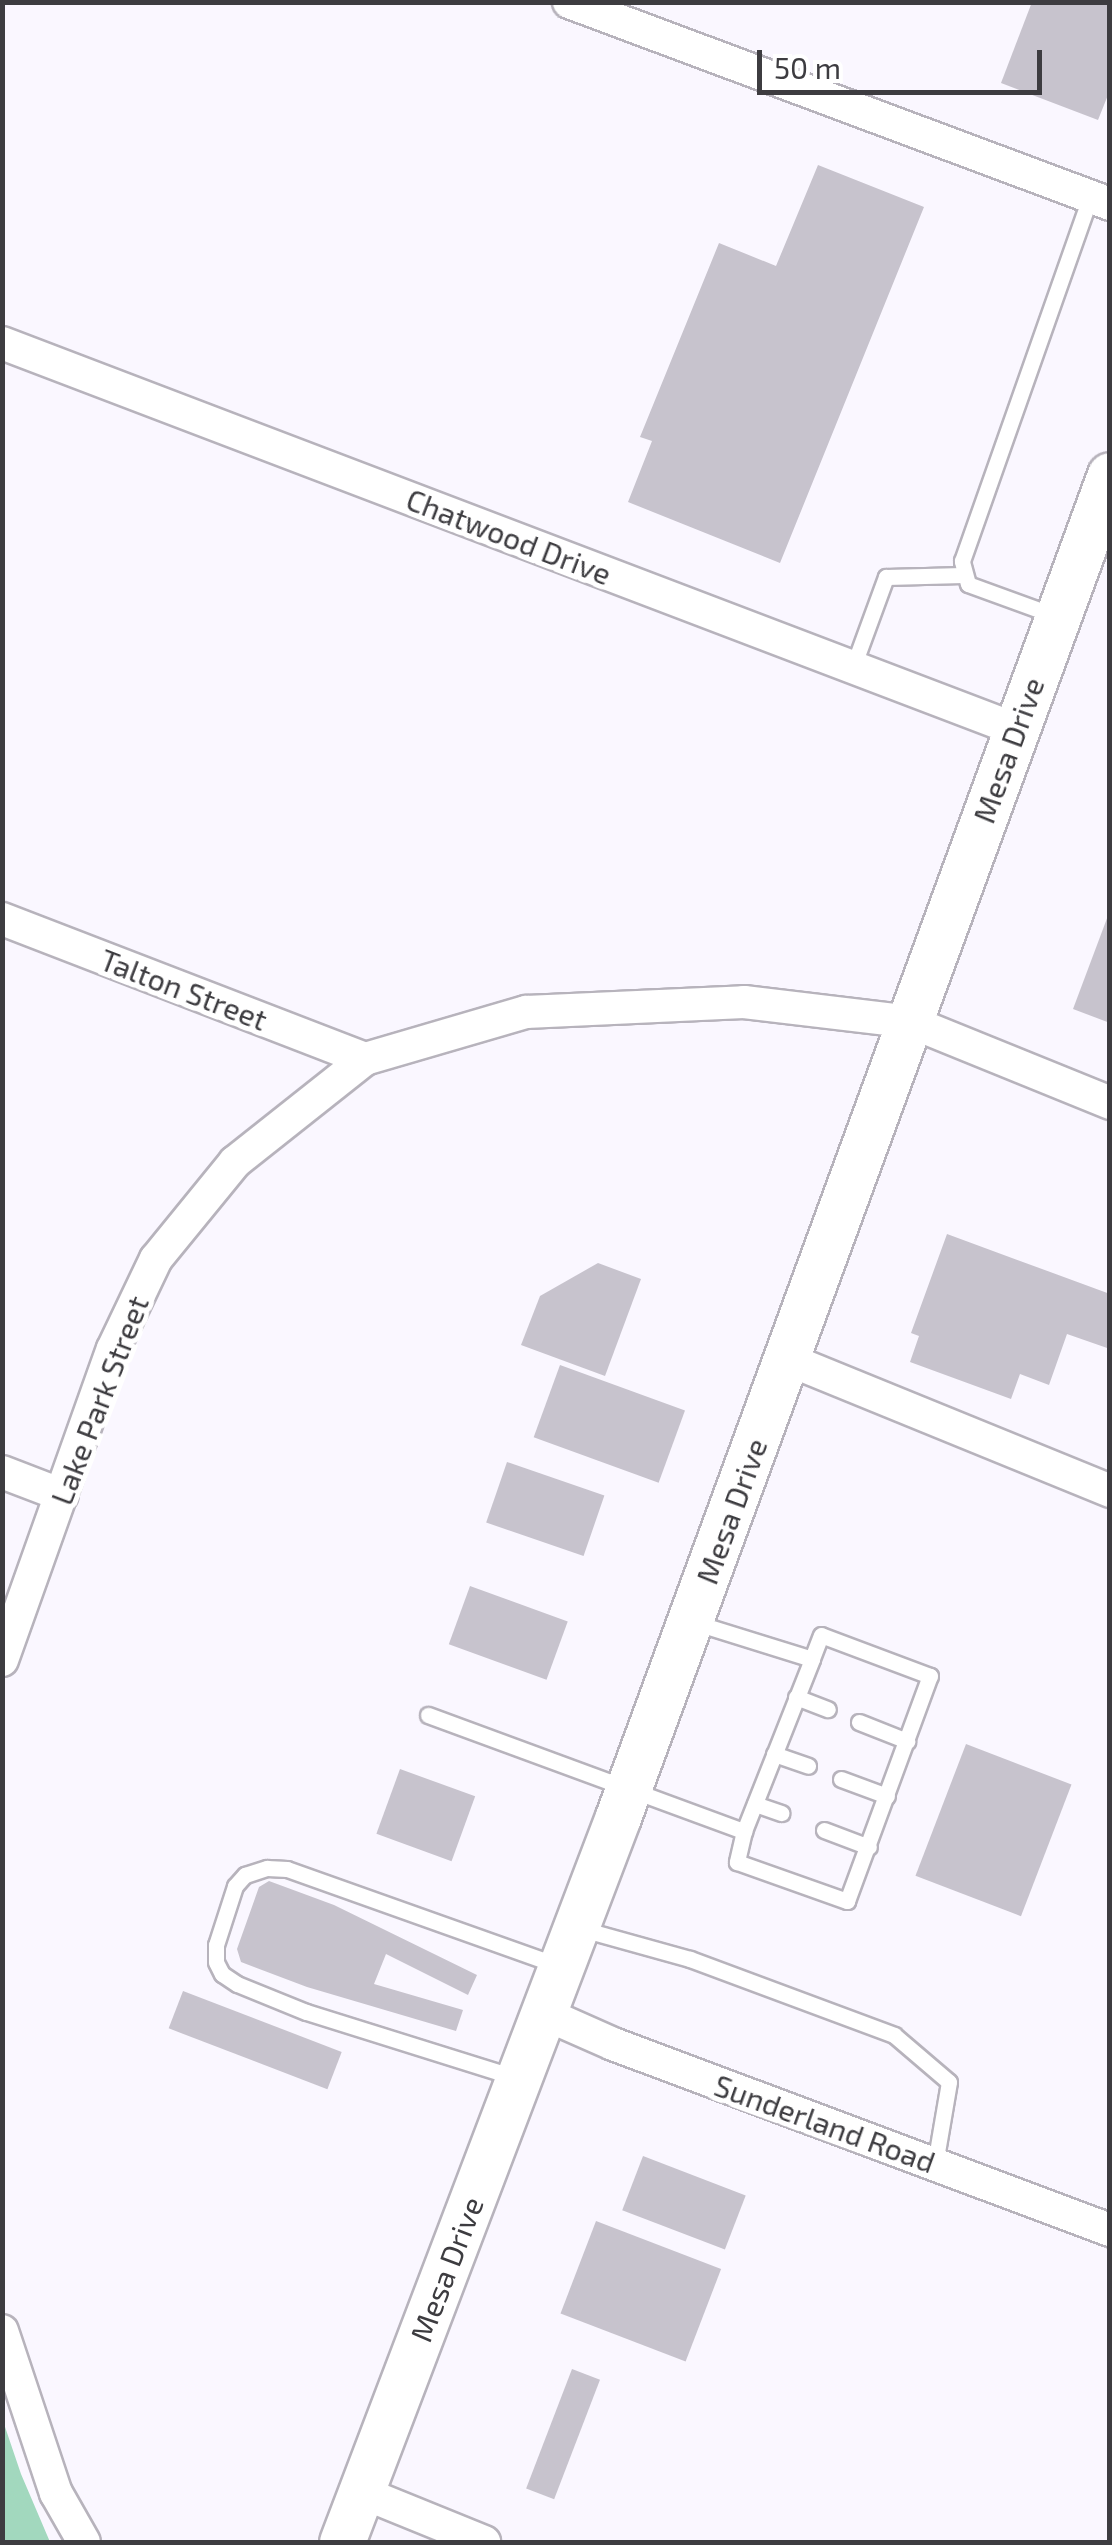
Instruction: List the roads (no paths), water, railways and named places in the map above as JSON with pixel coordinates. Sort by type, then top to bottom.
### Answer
[{"type":"main road","name":"Mesa Drive","points":[[342,2542],[628,1790],[1110,476]]},
{"type":"street","points":[[569,2],[1100,200]]},
{"type":"street","name":"Chatwood Drive","points":[[2,344],[1015,729]]},
{"type":"street","name":"Talton Street","points":[[2,918],[365,1059]]},
{"type":"street","name":"Lake Park Street","points":[[2,1660],[113,1349],[156,1259],[235,1162],[365,1059],[526,1012],[744,1002],[910,1022]]},
{"type":"street","points":[[910,1022],[1110,1103]]},
{"type":"street","points":[[786,1359],[1110,1491]]},
{"type":"street","points":[[2,1472],[62,1495]]},
{"type":"street","name":"Sunderland Road","points":[[542,2012],[613,2044],[1110,2230]]},
{"type":"street","points":[[2,2332],[56,2492],[84,2542]]},
{"type":"street","points":[[361,2492],[484,2542]]},
{"type":"lane","points":[[1057,616],[968,584],[962,576],[966,538],[1100,200]]},
{"type":"lane","points":[[853,668],[886,577],[962,576]]},
{"type":"lane","points":[[690,1621],[812,1659]]},
{"type":"lane","points":[[821,1635],[930,1676],[847,1902],[738,1862],[744,1831],[812,1659],[821,1635]]},
{"type":"lane","points":[[796,1697],[828,1709]]},
{"type":"lane","points":[[428,1715],[744,1831]]},
{"type":"lane","points":[[860,1722],[907,1740]]},
{"type":"lane","points":[[774,1754],[808,1766]]},
{"type":"lane","points":[[841,1779],[887,1796]]},
{"type":"lane","points":[[755,1804],[781,1814]]},
{"type":"lane","points":[[824,1830],[870,1847]]},
{"type":"lane","points":[[518,2078],[306,2012],[222,1974],[216,1962],[216,1944],[235,1886],[245,1875],[267,1868],[287,1868],[568,1947],[690,1959],[894,2035],[949,2082],[935,2164]]}]
